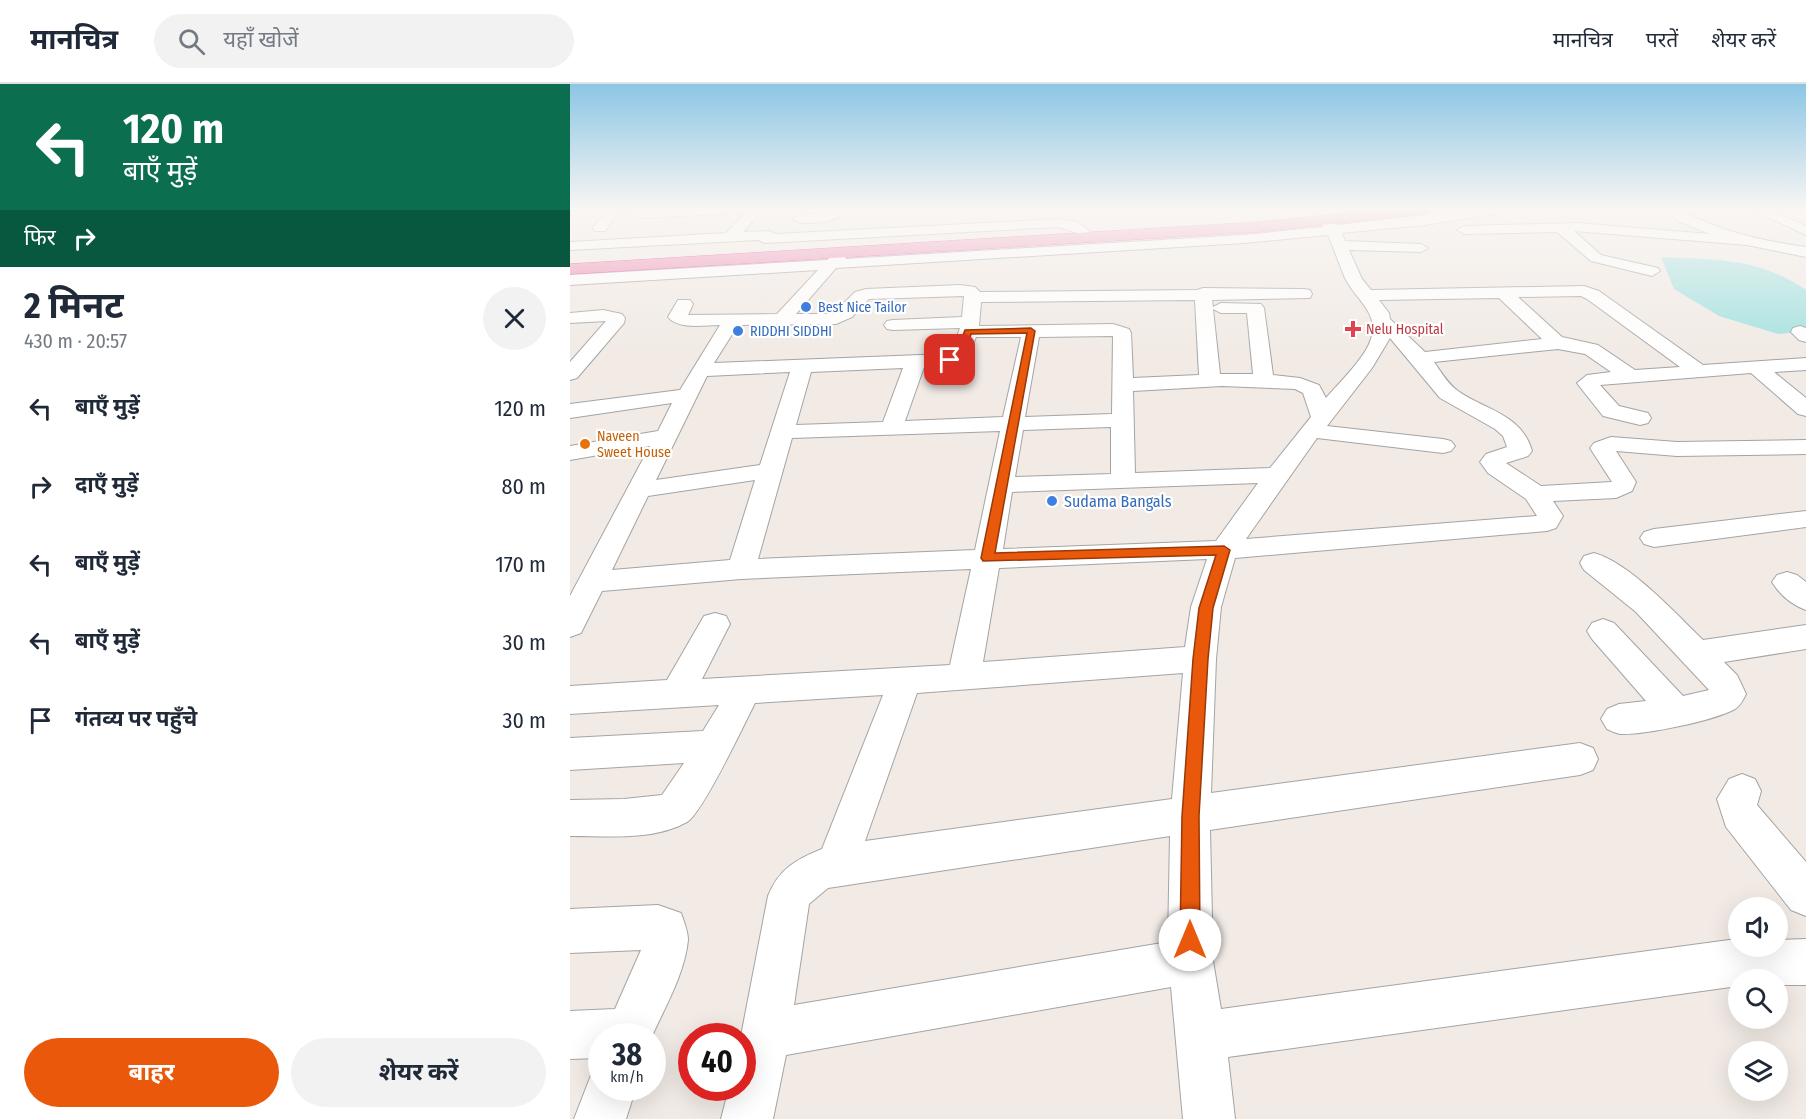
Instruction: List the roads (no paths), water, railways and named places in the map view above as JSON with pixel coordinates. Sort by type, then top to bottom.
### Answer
[{"type":"highway","points":[[570,262],[595,258]]},
{"type":"highway","points":[[570,268],[829,258]]},
{"type":"street","points":[[570,280],[834,258]]},
{"type":"street","points":[[782,319],[838,258]]},
{"type":"street","points":[[1166,258],[1167,264]]},
{"type":"street","points":[[592,582],[741,569],[1224,550],[1538,525],[1547,522],[1550,516],[1536,494],[1492,462],[1494,459],[1520,452],[1519,444],[1509,431],[1489,414],[1448,393],[1420,358],[1374,309],[1347,267],[1346,258]]},
{"type":"street","points":[[1597,258],[1652,271]]},
{"type":"street","points":[[1769,258],[1791,265]]},
{"type":"street","points":[[570,298],[605,266]]},
{"type":"street","points":[[972,297],[1170,288],[1205,300],[1255,301],[1304,294]]},
{"type":"street","points":[[684,304],[677,314],[680,319],[842,317],[848,313],[859,297],[866,294],[972,291],[969,327],[958,356],[943,362],[700,370]]},
{"type":"street","points":[[1374,309],[1503,292],[1578,291],[1589,293],[1699,371]]},
{"type":"street","points":[[1503,292],[1560,343]]},
{"type":"street","points":[[1205,300],[1210,382]]},
{"type":"street","points":[[1255,301],[1264,381]]},
{"type":"street","points":[[1209,1119],[1201,1036],[1190,961],[1191,816],[1200,659],[1206,608],[1224,550],[1278,475],[1380,342],[1374,309]]},
{"type":"street","points":[[570,318],[603,315],[616,318],[615,323],[574,367]]},
{"type":"street","points":[[570,625],[700,370],[732,320]]},
{"type":"street","points":[[893,325],[1031,331],[1118,331],[1123,339],[1123,481]]},
{"type":"street","points":[[964,677],[1031,331]]},
{"type":"street","points":[[1420,358],[1560,343],[1591,349],[1630,376]]},
{"type":"street","points":[[892,427],[915,363]]},
{"type":"street","points":[[1640,418],[1611,411],[1587,383],[1594,379],[1806,364]]},
{"type":"street","points":[[741,569],[802,367]]},
{"type":"street","points":[[1756,367],[1806,409]]},
{"type":"street","points":[[1122,385],[1264,381],[1301,383],[1312,389],[1316,425]]},
{"type":"street","points":[[570,411],[687,395]]},
{"type":"street","points":[[781,432],[1013,422],[1124,420]]},
{"type":"street","points":[[1316,425],[1443,446]]},
{"type":"street","points":[[570,453],[666,436]]},
{"type":"street","points":[[1536,494],[1616,490],[1623,486],[1624,482],[1602,448],[1611,444],[1677,449],[1806,447]]},
{"type":"street","points":[[639,490],[770,471]]},
{"type":"street","points":[[1000,485],[1278,475]]},
{"type":"street","points":[[1654,538],[1806,519]]},
{"type":"street","points":[[1594,563],[1637,594],[1725,685],[1729,694],[1721,701],[1676,711],[1619,719]]},
{"type":"street","points":[[677,694],[715,624]]},
{"type":"street","points":[[1603,631],[1676,711]]},
{"type":"street","points":[[1695,654],[1806,637]]},
{"type":"street","points":[[570,700],[905,681],[1200,659]]},
{"type":"street","points":[[836,865],[905,681]]},
{"type":"street","points":[[570,818],[658,814],[674,809],[683,800],[745,690]]},
{"type":"street","points":[[570,754],[714,746]]},
{"type":"street","points":[[747,1119],[766,1034],[789,896],[798,882],[810,874],[836,865],[1580,759]]},
{"type":"street","points":[[1742,791],[1736,799],[1740,814],[1806,895]]},
{"type":"street","points":[[570,931],[658,927],[665,929],[667,937],[663,954],[634,1023]]},
{"type":"street","points":[[766,1034],[1190,961]]},
{"type":"street","points":[[1201,1036],[1729,963],[1806,962]]},
{"type":"street","points":[[570,1035],[588,1035]]},
{"type":"street","points":[[600,1119],[606,1101]]},
{"type":"water","points":[[1662,258],[1736,262],[1771,271],[1806,290],[1806,331],[1778,334],[1719,316],[1674,289]]},
{"type":"place","name":"Best Nice Tailor","points":[[806,307]]},
{"type":"place","name":"Nelu Hospital","points":[[1353,329]]},
{"type":"place","name":"RIDDHI SIDDHI","points":[[738,331]]},
{"type":"place","name":"Naveen Sweet House","points":[[585,444]]},
{"type":"place","name":"Sudama Bangals","points":[[1052,501]]}]
